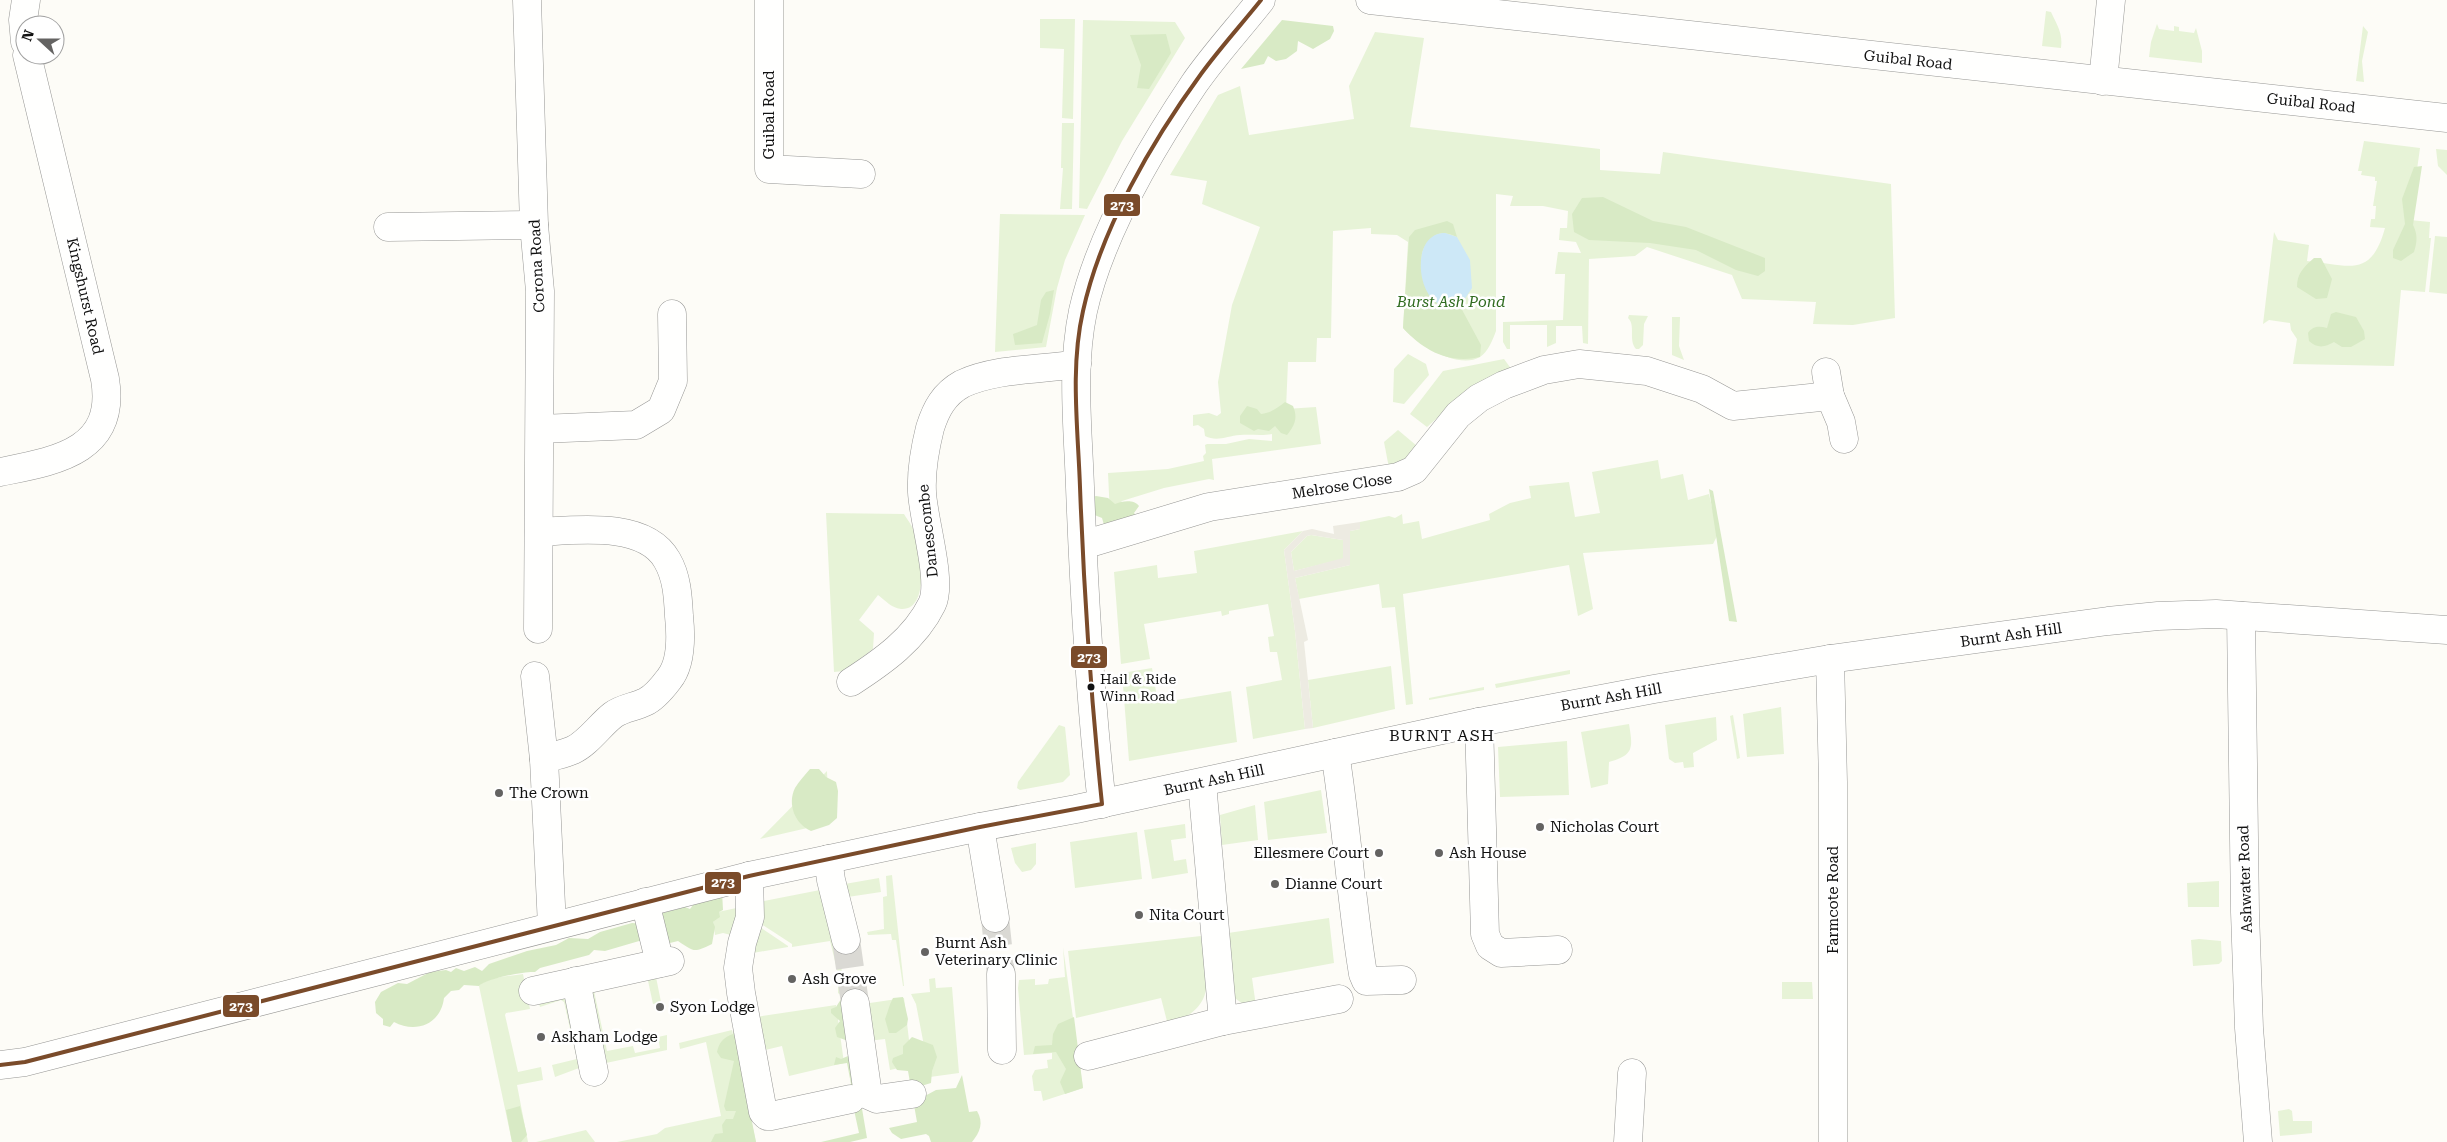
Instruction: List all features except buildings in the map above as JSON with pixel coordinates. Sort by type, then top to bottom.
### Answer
[{"type":"street","points":[[24,15],[26,0]]},
{"type":"street","name":"Corona Road","points":[[527,0],[534,225],[540,290],[538,629]]},
{"type":"street","name":"Guibal Road","points":[[769,0],[769,169],[861,174]]},
{"type":"street","points":[[1102,804],[1091,702],[1082,545],[1077,364],[1085,304],[1102,251],[1118,214],[1195,83],[1261,0]]},
{"type":"street","name":"Guibal Road","points":[[1370,0],[2447,118]]},
{"type":"street","points":[[2103,81],[2112,0]]},
{"type":"street","name":"Kingshurst Road","points":[[0,472],[60,459],[71,454],[90,439],[98,429],[106,405],[104,379],[29,65]]},
{"type":"street","points":[[388,226],[534,225]]},
{"type":"street","points":[[540,429],[636,425],[661,410],[673,381],[672,314]]},
{"type":"street","name":"Danescombe","points":[[851,682],[890,656],[918,626],[933,603],[934,580],[922,491],[923,474],[928,437],[935,413],[948,393],[980,377],[1077,364]]},
{"type":"street","name":"Melrose Close","points":[[1082,545],[1209,507],[1398,477],[1414,470],[1458,416],[1479,398],[1504,385],[1544,370],[1579,364],[1647,371],[1702,389],[1733,406],[1828,384],[1841,422],[1844,439]]},
{"type":"street","points":[[539,532],[583,530],[628,533],[652,544],[667,560],[673,575],[680,627],[680,643],[671,677],[647,702],[615,713],[574,750],[544,759]]},
{"type":"street","name":"Burnt Ash Hill","points":[[0,1065],[26,1062],[750,876],[980,827],[1102,804],[1478,722],[1830,659],[2108,621],[2200,615],[2447,630]]},
{"type":"street","name":"Ashwater Road","points":[[2241,616],[2245,912],[2249,1028],[2258,1142]]},
{"type":"street","name":"Farmcote Road","points":[[1830,659],[1833,830],[1833,1142]]},
{"type":"street","points":[[534,676],[544,759],[552,926]]},
{"type":"street","points":[[1478,722],[1485,934],[1490,946],[1501,953],[1558,950]]},
{"type":"street","points":[[1335,753],[1343,801],[1354,916],[1363,974],[1366,980],[1402,980]]},
{"type":"street","points":[[1202,782],[1223,1021]]},
{"type":"street","points":[[980,827],[995,918]]},
{"type":"street","points":[[828,859],[831,880],[846,940]]},
{"type":"street","points":[[750,876],[750,917],[742,943],[738,968],[763,1112],[767,1116],[771,1116],[850,1099]]},
{"type":"street","points":[[533,991],[665,962],[645,902]]},
{"type":"street","points":[[1001,974],[1002,1050]]},
{"type":"street","points":[[576,981],[594,1072]]},
{"type":"street","points":[[1088,1056],[1223,1021],[1339,999]]},
{"type":"street","points":[[855,1003],[868,1095],[878,1099],[912,1094]]},
{"type":"street","points":[[1628,1142],[1632,1073]]},
{"type":"green space","points":[[2046,11],[2051,12],[2059,29],[2061,48],[2042,46]]},
{"type":"green space","points":[[1040,19],[1075,19],[1073,119],[1062,118],[1064,49],[1040,48]]},
{"type":"green space","points":[[1083,20],[1175,22],[1185,38],[1122,141],[1087,209],[1079,208]]},
{"type":"green space","points":[[1282,20],[1333,26],[1334,31],[1330,39],[1313,49],[1298,41],[1297,51],[1286,59],[1276,61],[1268,56],[1264,64],[1241,69]]},
{"type":"green space","points":[[2157,24],[2159,29],[2174,31],[2174,26],[2179,27],[2179,31],[2194,33],[2196,28],[2202,51],[2202,63],[2149,57],[2151,42]]},
{"type":"green space","points":[[2363,26],[2368,32],[2362,61],[2364,82],[2356,81]]},
{"type":"green space","name":"Burst Ash Pond","points":[[1375,32],[1424,38],[1410,127],[1600,149],[1600,170],[1660,174],[1663,152],[1891,184],[1895,318],[1853,325],[1813,324],[1816,302],[1742,299],[1732,275],[1647,247],[1635,256],[1589,259],[1588,344],[1583,343],[1582,326],[1556,326],[1556,343],[1547,347],[1547,325],[1510,325],[1510,349],[1507,349],[1503,342],[1503,322],[1563,320],[1565,274],[1555,274],[1558,252],[1581,253],[1576,242],[1559,240],[1560,228],[1567,228],[1568,211],[1543,206],[1510,206],[1513,196],[1496,194],[1496,331],[1483,355],[1471,360],[1461,360],[1450,358],[1428,348],[1403,328],[1408,242],[1397,235],[1371,234],[1371,228],[1333,231],[1331,338],[1317,338],[1316,362],[1288,362],[1286,409],[1316,407],[1321,444],[1212,459],[1214,480],[1209,479],[1164,488],[1122,501],[1110,515],[1108,473],[1168,469],[1204,461],[1203,456],[1206,453],[1205,445],[1207,444],[1226,444],[1249,439],[1272,441],[1272,434],[1240,435],[1218,439],[1209,438],[1205,436],[1204,429],[1198,425],[1193,426],[1193,415],[1209,413],[1217,416],[1221,413],[1218,382],[1232,305],[1260,227],[1202,204],[1207,181],[1170,175],[1218,95],[1240,86],[1249,135],[1354,119],[1349,86]]},
{"type":"green space","points":[[1166,34],[1171,53],[1149,89],[1137,88],[1141,65],[1130,35]]},
{"type":"green space","points":[[1062,123],[1074,123],[1072,209],[1060,209],[1063,168],[1061,168]]},
{"type":"green space","points":[[2364,141],[2420,148],[2410,220],[2430,222],[2429,238],[2431,238],[2425,292],[2401,290],[2394,366],[2293,364],[2297,339],[2291,330],[2290,323],[2269,320],[2263,324],[2274,232],[2278,240],[2309,245],[2307,261],[2346,266],[2365,262],[2373,255],[2385,228],[2370,227],[2371,219],[2375,219],[2376,206],[2373,206],[2377,181],[2375,181],[2375,177],[2361,175],[2362,171],[2358,171]]},
{"type":"green space","points":[[2436,149],[2447,150],[2447,175],[2438,166]]},
{"type":"green space","points":[[2422,166],[2413,225],[2416,245],[2414,252],[2401,261],[2393,258],[2393,250],[2405,224],[2402,199],[2414,167]]},
{"type":"green space","points":[[1603,197],[1653,221],[1686,227],[1765,258],[1765,271],[1758,276],[1736,270],[1696,250],[1650,243],[1589,240],[1574,232],[1572,214],[1582,198]]},
{"type":"green space","points":[[1000,214],[1085,215],[1065,260],[1057,288],[1046,347],[995,352]]},
{"type":"green space","points":[[1447,221],[1453,224],[1457,237],[1444,233],[1432,238],[1425,246],[1422,254],[1423,271],[1440,304],[1460,306],[1481,345],[1480,357],[1458,359],[1438,354],[1428,349],[1403,328],[1409,237],[1415,230]]},
{"type":"green space","points":[[2435,236],[2447,237],[2447,294],[2429,292]]},
{"type":"green space","points":[[2314,258],[2321,258],[2332,279],[2327,298],[2316,299],[2297,287],[2297,282],[2304,267]]},
{"type":"green space","points":[[1054,290],[1042,343],[1015,345],[1013,334],[1037,325],[1041,300],[1046,292]]},
{"type":"green space","points":[[2336,312],[2356,317],[2364,331],[2365,339],[2351,347],[2342,347],[2334,342],[2325,346],[2312,344],[2309,341],[2308,333],[2316,327],[2327,328],[2331,314]]},
{"type":"green space","points":[[1629,315],[1648,316],[1644,324],[1643,345],[1639,349],[1636,349],[1632,341],[1632,325],[1628,318]]},
{"type":"green space","points":[[1672,317],[1680,317],[1679,346],[1684,360],[1672,355]]},
{"type":"green space","points":[[1408,354],[1426,364],[1429,375],[1404,404],[1393,402],[1394,369]]},
{"type":"green space","points":[[1504,359],[1512,370],[1487,378],[1471,388],[1427,427],[1410,414],[1443,371]]},
{"type":"green space","points":[[1285,402],[1293,406],[1295,414],[1294,425],[1287,435],[1281,433],[1275,426],[1269,431],[1258,429],[1254,431],[1240,423],[1240,416],[1247,406],[1257,409],[1261,414],[1277,408]]},
{"type":"green space","points":[[1398,430],[1417,446],[1401,465],[1389,468],[1384,442]]},
{"type":"green space","points":[[1658,460],[1661,479],[1683,474],[1688,500],[1709,494],[1718,534],[1713,544],[1583,553],[1593,609],[1578,616],[1569,565],[1403,594],[1413,704],[1406,705],[1395,607],[1382,608],[1379,584],[1299,599],[1295,578],[1350,565],[1350,531],[1360,529],[1360,522],[1389,516],[1395,518],[1402,514],[1403,524],[1419,521],[1422,539],[1490,520],[1489,514],[1510,503],[1531,498],[1529,486],[1569,482],[1575,517],[1600,513],[1592,472]]},
{"type":"green space","points":[[1709,489],[1713,491],[1737,622],[1729,621]]},
{"type":"green space","points":[[1093,497],[1108,498],[1115,504],[1124,501],[1134,502],[1139,506],[1134,513],[1137,517],[1105,528],[1102,518],[1092,514]]},
{"type":"green space","points":[[826,513],[904,514],[915,535],[921,561],[920,588],[917,599],[911,607],[897,608],[878,595],[859,620],[874,633],[873,649],[844,671],[834,672]]},
{"type":"green space","points":[[1303,531],[1284,550],[1305,729],[1253,739],[1246,687],[1282,680],[1277,652],[1270,652],[1268,637],[1274,636],[1268,604],[1229,611],[1229,614],[1222,616],[1221,611],[1144,624],[1150,659],[1121,664],[1114,572],[1157,565],[1158,578],[1197,573],[1194,551]]},
{"type":"green space","points":[[1307,536],[1343,540],[1343,559],[1294,571],[1291,552]]},
{"type":"green space","points":[[1391,666],[1395,709],[1313,728],[1308,680]]},
{"type":"green space","points":[[1152,668],[1158,703],[1231,691],[1237,742],[1129,761],[1122,673]]},
{"type":"green space","points":[[1570,670],[1570,674],[1496,688],[1495,684]]},
{"type":"green space","points":[[1484,687],[1484,690],[1429,700],[1429,698]]},
{"type":"green space","points":[[1781,707],[1784,754],[1747,757],[1743,714]]},
{"type":"green space","points":[[1733,715],[1740,758],[1737,759],[1730,716]]},
{"type":"green space","points":[[1716,717],[1717,740],[1693,753],[1694,767],[1684,768],[1683,762],[1675,763],[1669,759],[1665,725]]},
{"type":"green space","points":[[1629,724],[1630,749],[1623,756],[1609,762],[1608,784],[1591,788],[1581,732]]},
{"type":"green space","points":[[1059,725],[1065,727],[1070,775],[1063,782],[1020,790],[1017,788],[1018,782]]},
{"type":"green space","points":[[1567,741],[1569,795],[1500,797],[1498,747]]},
{"type":"green space","points":[[810,769],[819,769],[826,777],[836,782],[838,791],[837,818],[829,825],[811,831],[805,828],[797,819],[792,807],[795,788]]},
{"type":"green space","points":[[827,771],[829,823],[760,839]]},
{"type":"green space","points":[[1321,790],[1327,833],[1268,840],[1264,802]]},
{"type":"green space","points":[[1255,805],[1258,840],[1222,845],[1220,815]]},
{"type":"green space","points":[[1185,824],[1186,838],[1171,840],[1174,861],[1186,859],[1188,873],[1152,879],[1144,830]]},
{"type":"green space","points":[[1137,832],[1142,879],[1075,888],[1070,842]]},
{"type":"green space","points":[[1036,843],[1036,864],[1031,870],[1022,872],[1015,863],[1011,848]]},
{"type":"green space","points":[[892,875],[904,986],[896,940],[892,940],[891,934],[868,935],[867,932],[884,929],[883,897],[887,896],[886,876]]},
{"type":"green space","points":[[879,878],[881,892],[841,898],[839,885]]},
{"type":"green space","points":[[2219,881],[2219,907],[2188,907],[2187,883]]},
{"type":"green space","points":[[820,890],[842,971],[843,997],[838,993],[838,973],[830,941],[792,947],[792,944],[758,922],[764,912],[764,901]]},
{"type":"green space","points":[[722,891],[723,910],[719,912],[720,917],[713,922],[715,927],[712,944],[701,949],[691,949],[678,941],[664,947],[646,939],[605,951],[594,950],[589,955],[540,968],[535,972],[506,976],[479,986],[464,985],[459,990],[451,991],[444,998],[442,1007],[433,1020],[419,1027],[411,1027],[394,1022],[390,1027],[383,1025],[383,1019],[376,1013],[375,1002],[381,992],[398,983],[407,984],[430,972],[446,970],[451,972],[456,968],[464,971],[475,967],[482,971],[489,964],[527,951],[556,945],[569,938],[588,939],[600,932],[632,923],[643,924],[659,914],[685,907],[690,909],[699,897]]},
{"type":"green space","points":[[741,907],[735,936],[723,933],[715,935],[713,922],[718,918],[718,912]]},
{"type":"green space","points":[[1329,918],[1334,963],[1252,978],[1256,1006],[1243,1004],[1232,996],[1228,933]]},
{"type":"green space","points":[[757,925],[788,946],[788,947],[747,954]]},
{"type":"green space","points":[[1201,936],[1206,966],[1206,990],[1196,1009],[1184,1018],[1168,1025],[1161,998],[1076,1018],[1068,951]]},
{"type":"green space","points":[[2191,940],[2221,941],[2222,961],[2219,964],[2193,966]]},
{"type":"green space","points":[[1063,947],[1083,1088],[1043,1101],[1041,1091],[1034,1091],[1032,1076],[1035,1070],[1048,1068],[1047,1060],[1052,1059],[1052,1053],[1024,1055],[1018,988],[1019,980],[1035,979],[1035,985],[1048,984],[1049,979],[1065,977]]},
{"type":"green space","points":[[655,972],[661,1002],[653,1004],[647,976],[594,991],[607,1051],[633,1046],[635,1053],[660,1048],[658,1037],[667,1035],[667,1050],[606,1063],[589,991]]},
{"type":"green space","points":[[523,974],[530,1009],[506,1013],[505,1015],[518,1072],[541,1067],[543,1080],[517,1085],[528,1142],[512,1142],[479,986],[493,979]]},
{"type":"green space","points":[[935,978],[936,988],[952,987],[959,1073],[930,1077],[916,1004],[911,994],[930,992],[929,979]]},
{"type":"green space","points":[[1782,982],[1812,982],[1813,999],[1782,999]]},
{"type":"green space","points":[[566,993],[579,1068],[555,1077],[552,1065],[577,1059],[564,1002],[561,1000],[540,1007],[539,1003]]},
{"type":"green space","points":[[843,996],[851,1042],[837,1037],[835,1028],[840,1021],[831,1013],[831,1009],[836,1007]]},
{"type":"green space","points":[[903,997],[908,1019],[907,1025],[896,1033],[889,1033],[885,1019],[890,1003],[893,998]]},
{"type":"green space","points":[[904,998],[912,1065],[890,1070],[885,1039],[868,1041],[863,1004]]},
{"type":"green space","points":[[836,1005],[844,1063],[789,1076],[782,1046],[761,1051],[756,1017]]},
{"type":"green space","points":[[1074,1017],[1083,1088],[1065,1094],[1060,1082],[1066,1069],[1056,1052],[1033,1054],[1035,1046],[1052,1045],[1053,1034],[1058,1024]]},
{"type":"green space","points":[[736,1021],[756,1115],[751,1117],[756,1142],[711,1142],[715,1134],[723,1133],[722,1125],[726,1119],[733,1119],[736,1111],[726,1111],[724,1106],[734,1061],[721,1058],[717,1052],[722,1040],[733,1034]]},
{"type":"green space","points":[[732,1030],[756,1142],[617,1142],[657,1134],[665,1128],[721,1116],[706,1042],[680,1049],[679,1043]]},
{"type":"green space","points":[[912,1037],[933,1045],[937,1057],[932,1071],[931,1083],[921,1086],[923,1097],[936,1090],[956,1088],[962,1075],[969,1112],[977,1111],[981,1123],[979,1131],[972,1142],[931,1142],[926,1134],[901,1139],[892,1133],[889,1128],[917,1122],[908,1071],[897,1070],[892,1062],[893,1058],[903,1054],[903,1046]]},
{"type":"green space","points":[[851,1043],[867,1138],[850,1142],[821,1142],[859,1133],[849,1087],[851,1084],[847,1063],[834,1065],[836,1057],[841,1059],[848,1056]]},
{"type":"green space","points":[[520,1106],[527,1135],[521,1142],[512,1142],[506,1110]]},
{"type":"green space","points":[[2289,1109],[2292,1111],[2293,1121],[2312,1121],[2312,1133],[2280,1136],[2278,1111]]},
{"type":"green space","points":[[586,1130],[595,1142],[536,1142]]},
{"type":"shaded area","points":[[1360,522],[1360,529],[1350,531],[1350,565],[1295,578],[1308,640],[1304,642],[1313,728],[1305,729],[1284,550],[1303,531],[1312,529],[1334,534],[1333,526]],"holes":[[[1307,536],[1343,540],[1343,558],[1294,571],[1291,552]]]},
{"type":"water","points":[[1445,233],[1457,237],[1470,260],[1472,288],[1460,306],[1440,304],[1432,298],[1422,278],[1422,253],[1426,243],[1434,236]]},
{"type":"tunnel","points":[[995,918],[1001,974]]},
{"type":"tunnel","points":[[846,940],[855,1003]]},
{"type":"transit line","name":"273","points":[[0,1065],[25,1062],[749,876],[980,827],[1102,804],[1088,646],[1077,421],[1077,354],[1083,311],[1102,249],[1130,187],[1147,157],[1164,128],[1201,74],[1261,0]]},
{"type":"place","name":"Hail & Ride Winn Road","points":[[1091,687]]},
{"type":"place","name":"The Crown","points":[[499,793]]},
{"type":"place","name":"Nicholas Court","points":[[1540,827]]},
{"type":"place","name":"Ellesmere Court","points":[[1379,853]]},
{"type":"place","name":"Ash House","points":[[1439,853]]},
{"type":"place","name":"Dianne Court","points":[[1275,884]]},
{"type":"place","name":"Nita Court","points":[[1139,915]]},
{"type":"place","name":"Burnt Ash Veterinary Clinic","points":[[925,952]]},
{"type":"place","name":"Ash Grove","points":[[792,979]]},
{"type":"place","name":"Syon Lodge","points":[[660,1007]]},
{"type":"place","name":"Askham Lodge","points":[[541,1037]]},
{"type":"district","name":"BURNT ASH","points":[[1442,735]]}]
